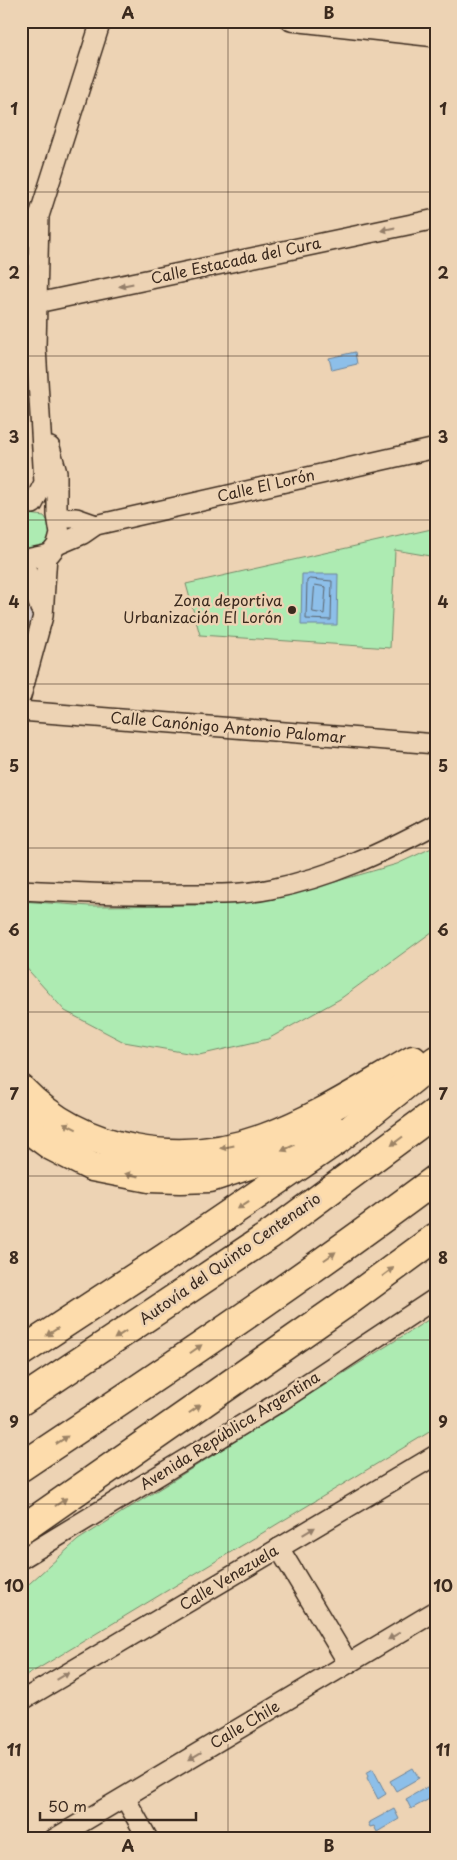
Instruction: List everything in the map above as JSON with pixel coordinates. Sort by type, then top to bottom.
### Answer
[{"type":"highway","points":[[21,1352],[166,1257],[336,1141],[424,1060],[436,1043]]},
{"type":"highway","points":[[21,1089],[32,1100],[59,1120],[99,1141],[130,1150],[180,1154],[226,1148],[263,1138],[302,1122],[424,1060]]},
{"type":"highway","points":[[21,1124],[51,1146],[92,1167],[149,1178],[210,1178],[261,1161],[327,1130],[424,1060]]},
{"type":"highway","name":"Autovía del Quinto Centenario","points":[[21,1401],[270,1234],[436,1112]]},
{"type":"highway","points":[[21,1467],[148,1382],[369,1229],[436,1179]]},
{"type":"highway","points":[[21,1530],[349,1302],[436,1237]]},
{"type":"street","points":[[27,504],[41,494],[44,483],[38,405],[37,304],[39,216],[101,21]]},
{"type":"street","points":[[291,21],[436,37]]},
{"type":"street","name":"Calle Estacada del Cura","points":[[37,304],[436,219]]},
{"type":"street","points":[[21,696],[43,616],[52,550],[60,534],[57,516],[57,474],[38,405]]},
{"type":"street","name":"Calle El Lorón","points":[[22,560],[52,550],[96,525],[436,448]]},
{"type":"street","name":"Calle El Lorón","points":[[27,504],[57,516],[76,518],[96,525]]},
{"type":"street","points":[[22,560],[43,616]]},
{"type":"street","name":"Calle Canónigo Antonio Palomar","points":[[21,711],[436,744]]},
{"type":"street","points":[[21,890],[121,895],[221,894],[270,890],[337,870],[400,844],[436,824]]},
{"type":"street","name":"Avenida República Argentina","points":[[21,1559],[276,1404],[436,1298]]},
{"type":"street","name":"Calle Venezuela","points":[[21,1701],[436,1455]]},
{"type":"street","points":[[279,1548],[348,1663]]},
{"type":"street","name":"Calle Chile","points":[[54,1839],[436,1611]]},
{"type":"street","points":[[125,1798],[148,1839]]},
{"type":"shaded area","points":[[21,560],[44,622],[21,665]]},
{"type":"green space","points":[[21,513],[44,516],[53,528],[48,544],[38,552],[21,551]]},
{"type":"green space","name":"Zona deportiva Urbanización El Lorón","points":[[436,528],[436,557],[395,550],[390,648],[200,635],[186,584]]},
{"type":"green space","points":[[436,846],[436,929],[340,999],[268,1039],[199,1055],[124,1042],[65,1011],[21,962],[21,901],[90,906],[215,905],[317,887],[397,864]]},
{"type":"green space","points":[[436,1315],[436,1428],[21,1679],[21,1591],[78,1540]]},
{"type":"water","points":[[355,352],[357,364],[332,370],[329,358]]},
{"type":"water","points":[[302,574],[338,574],[337,625],[301,625]]},
{"type":"water","points":[[413,1768],[419,1778],[396,1791],[390,1781]]},
{"type":"water","points":[[373,1769],[386,1794],[378,1799],[366,1773]]},
{"type":"water","points":[[427,1787],[433,1797],[411,1809],[406,1799]]},
{"type":"water","points":[[394,1809],[399,1819],[377,1832],[374,1826],[370,1827],[368,1823]]},
{"type":"place","name":"Zona deportiva Urbanización El Lorón","points":[[292,610]]}]
